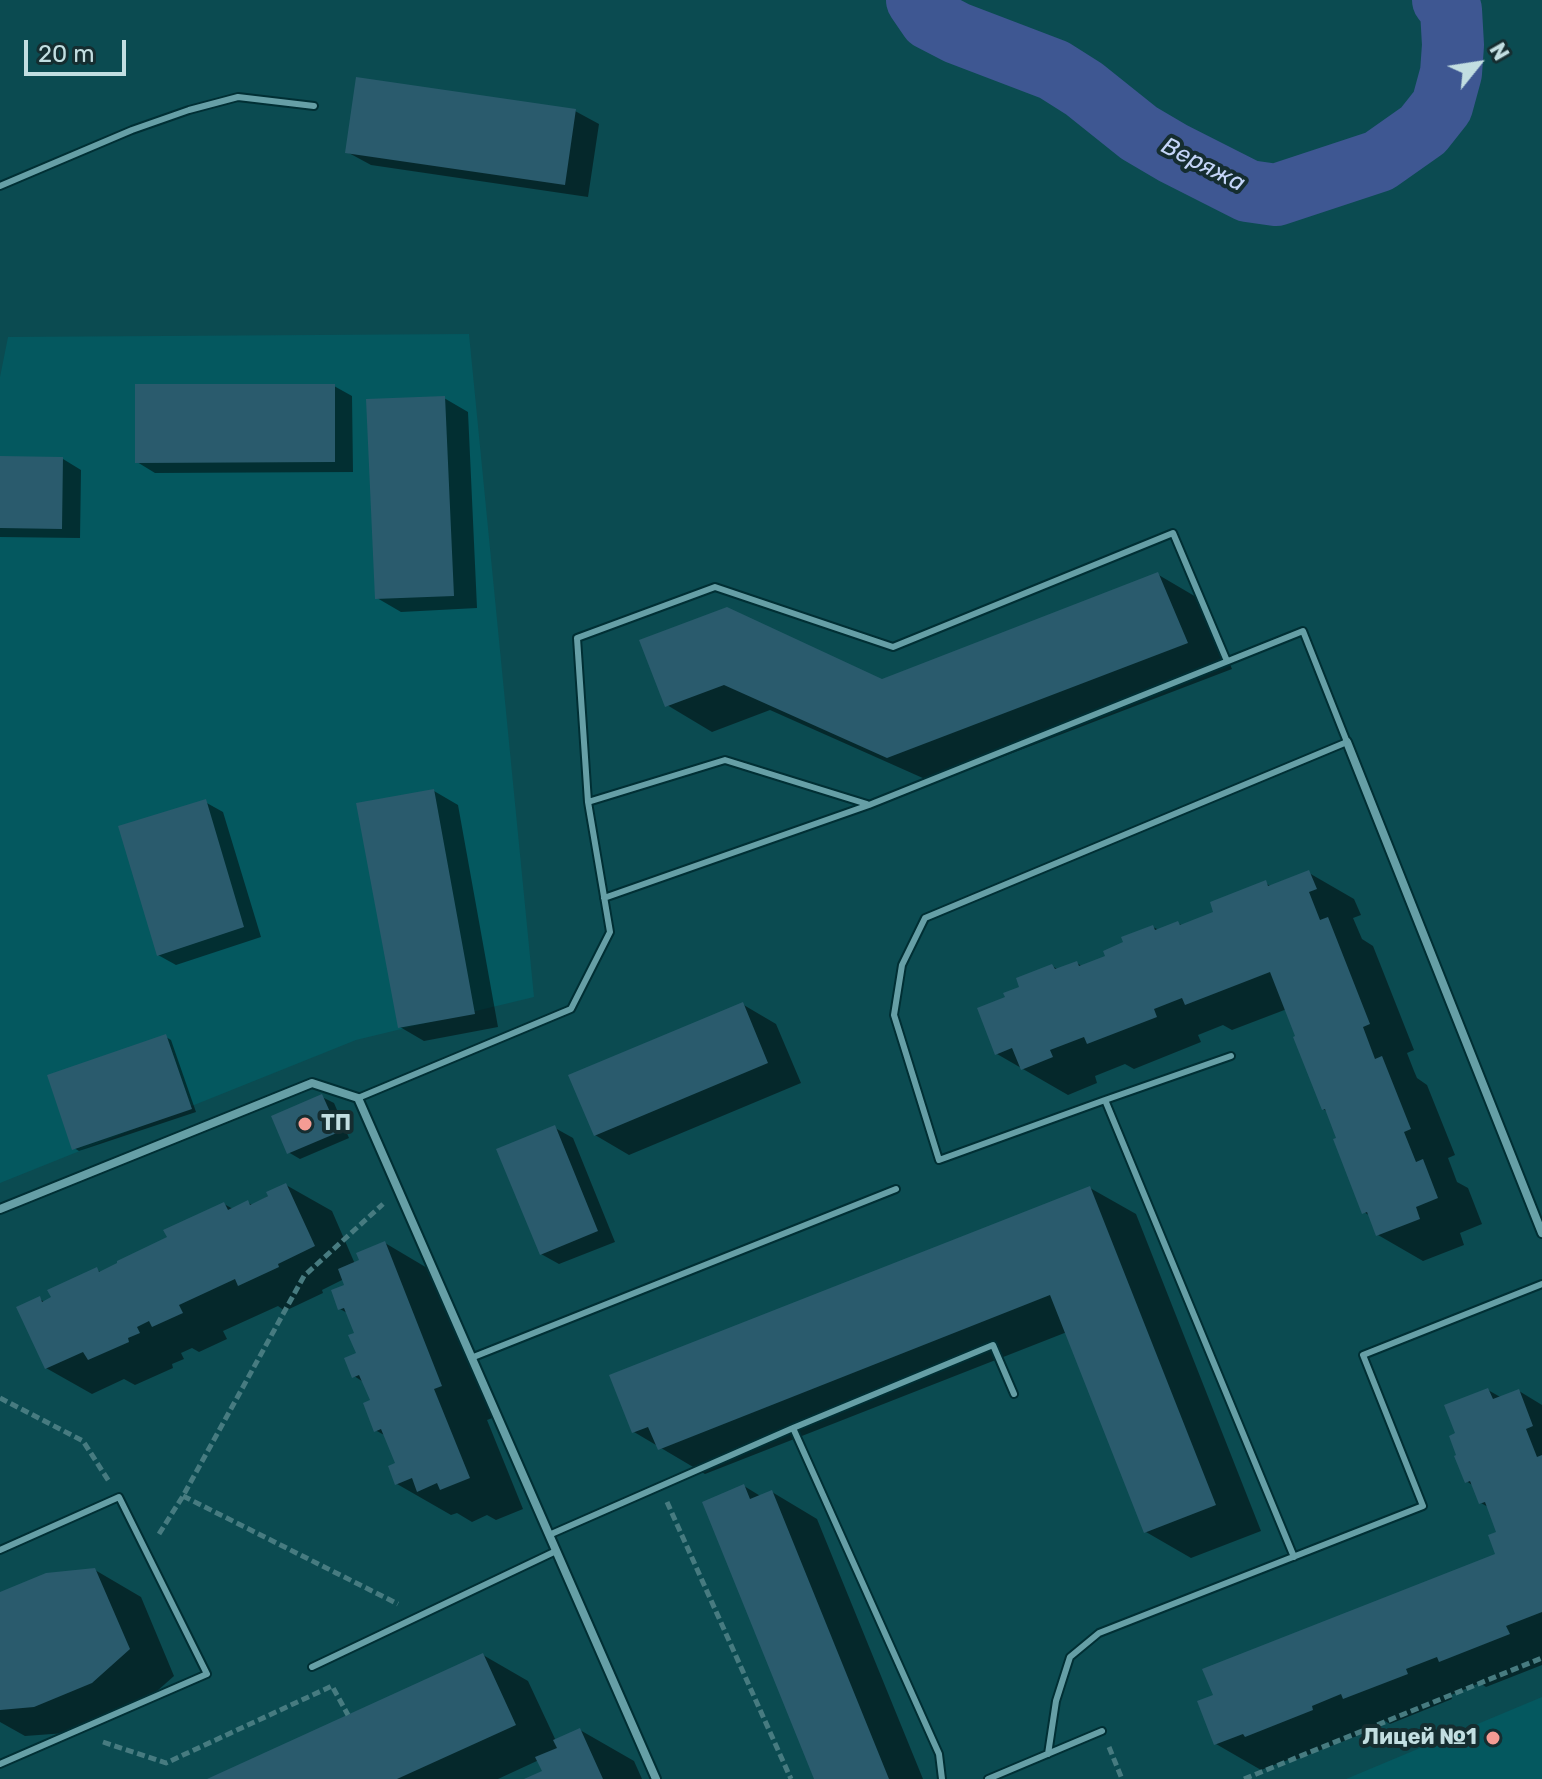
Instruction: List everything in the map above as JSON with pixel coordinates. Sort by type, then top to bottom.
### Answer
[{"type":"street","points":[[1347,742],[1542,1233]]},
{"type":"street","points":[[0,1209],[312,1083],[358,1098],[656,1779]]},
{"type":"lane","points":[[0,186],[132,130],[238,97],[314,106]]},
{"type":"lane","points":[[358,1098],[571,1009],[610,932],[588,802],[577,638],[715,587],[893,647],[1173,533],[1227,661]]},
{"type":"lane","points":[[604,898],[869,805],[1303,631],[1347,742],[925,918],[902,965],[894,1015],[939,1160],[1231,1056]]},
{"type":"lane","points":[[588,802],[725,760],[869,805]]},
{"type":"lane","points":[[1105,1100],[1294,1557]]},
{"type":"lane","points":[[471,1358],[896,1189]]},
{"type":"lane","points":[[1048,1754],[1056,1701],[1070,1657],[1099,1633],[1423,1506],[1363,1355],[1542,1284]]},
{"type":"lane","points":[[549,1535],[993,1345],[1014,1394]]},
{"type":"lane","points":[[793,1428],[939,1754],[942,1779]]},
{"type":"lane","points":[[0,1550],[119,1497],[207,1674],[0,1764]]},
{"type":"lane","points":[[312,1667],[556,1551]]},
{"type":"lane","points":[[988,1779],[1102,1731]]},
{"type":"path","points":[[147,1553],[183,1496],[304,1276],[398,1190]]},
{"type":"path","points":[[0,1398],[83,1441],[119,1497]]},
{"type":"path","points":[[660,1486],[791,1779]]},
{"type":"path","points":[[183,1496],[420,1615]]},
{"type":"path","points":[[1244,1779],[1542,1658]]},
{"type":"path","points":[[73,1732],[166,1763],[332,1686],[348,1715]]},
{"type":"path","points":[[1102,1731],[1122,1779]]},
{"type":"shaded area","points":[[469,334],[534,997],[356,1040],[0,1183],[0,377],[8,337]]},
{"type":"shaded area","name":"Лицей №1","points":[[1542,1697],[1542,1779],[1346,1779]]},
{"type":"building","points":[[356,77],[576,109],[565,185],[345,153]]},
{"type":"building","points":[[135,384],[335,384],[335,462],[135,463]]},
{"type":"building","points":[[445,396],[454,596],[375,599],[366,399]]},
{"type":"building","points":[[0,456],[63,457],[62,529],[0,528]]},
{"type":"building","points":[[1158,572],[1188,643],[887,758],[724,685],[665,707],[639,640],[727,607],[882,679]]},
{"type":"building","points":[[434,789],[475,1014],[398,1028],[356,803]]},
{"type":"building","points":[[206,799],[244,927],[157,956],[118,826]]},
{"type":"building","points":[[1309,870],[1317,889],[1309,892],[1320,920],[1328,917],[1370,1024],[1363,1027],[1375,1059],[1382,1056],[1411,1129],[1404,1132],[1416,1162],[1423,1159],[1438,1198],[1416,1207],[1420,1219],[1376,1236],[1367,1212],[1362,1214],[1333,1139],[1336,1138],[1325,1109],[1322,1110],[1270,972],[1185,1005],[1182,998],[1154,1009],[1157,1017],[1087,1044],[1084,1037],[1050,1050],[1053,1057],[1021,1070],[1012,1048],[995,1055],[977,1008],[1005,997],[1003,993],[1019,987],[1016,978],[1052,964],[1055,969],[1077,961],[1079,966],[1105,956],[1103,951],[1123,942],[1121,937],[1153,925],[1155,930],[1178,921],[1180,925],[1213,912],[1210,902],[1266,880],[1268,886]]},
{"type":"building","points":[[743,1002],[768,1063],[594,1136],[568,1075]]},
{"type":"building","points":[[166,1034],[192,1109],[72,1150],[47,1075]]},
{"type":"building","name":"ТП","points":[[322,1094],[339,1132],[287,1154],[271,1116]]},
{"type":"building","points":[[555,1125],[598,1231],[540,1255],[496,1149]]},
{"type":"building","points":[[286,1183],[315,1246],[238,1286],[235,1279],[179,1305],[183,1313],[152,1327],[149,1321],[137,1327],[140,1333],[128,1338],[129,1342],[88,1360],[83,1352],[45,1369],[16,1307],[40,1296],[42,1302],[51,1297],[47,1290],[97,1267],[99,1272],[167,1237],[163,1230],[224,1202],[228,1210],[248,1200],[250,1205],[268,1196],[266,1192]]},
{"type":"building","points":[[1090,1186],[1216,1505],[1144,1533],[1050,1295],[658,1450],[648,1427],[632,1433],[609,1375]]},
{"type":"building","points":[[385,1241],[442,1386],[434,1389],[470,1478],[440,1490],[437,1483],[417,1492],[412,1478],[395,1485],[388,1466],[395,1463],[381,1429],[374,1432],[363,1403],[370,1400],[359,1375],[352,1378],[344,1358],[356,1353],[348,1335],[354,1333],[344,1308],[338,1310],[331,1290],[344,1285],[338,1269],[359,1260],[356,1253]]},
{"type":"building","points":[[1488,1388],[1493,1399],[1519,1389],[1533,1426],[1526,1429],[1537,1457],[1542,1455],[1542,1612],[1506,1626],[1510,1634],[1439,1662],[1437,1657],[1406,1669],[1408,1674],[1343,1699],[1341,1694],[1312,1706],[1313,1710],[1245,1737],[1243,1734],[1214,1745],[1197,1701],[1213,1695],[1202,1669],[1495,1554],[1488,1535],[1496,1532],[1485,1502],[1479,1504],[1470,1481],[1465,1483],[1454,1456],[1449,1436],[1455,1433],[1444,1405]]},
{"type":"building","points":[[744,1484],[750,1499],[772,1490],[889,1779],[814,1779],[702,1502]]},
{"type":"building","points":[[95,1568],[130,1649],[92,1683],[34,1707],[0,1710],[0,1592],[46,1573]]},
{"type":"building","points":[[483,1653],[516,1725],[397,1779],[207,1779]]},
{"type":"building","points":[[580,1728],[603,1779],[524,1779],[542,1771],[535,1757],[557,1748],[553,1740]]},
{"type":"waterway","name":"Веряжа","points":[[917,0],[930,19],[957,33],[1054,70],[1084,89],[1139,133],[1173,153],[1248,191],[1276,195],[1379,161],[1423,130],[1442,106],[1451,73],[1451,10],[1443,0]]},
{"type":"place","name":"ТП","points":[[305,1124]]},
{"type":"place","name":"Лицей №1","points":[[1493,1738]]}]
